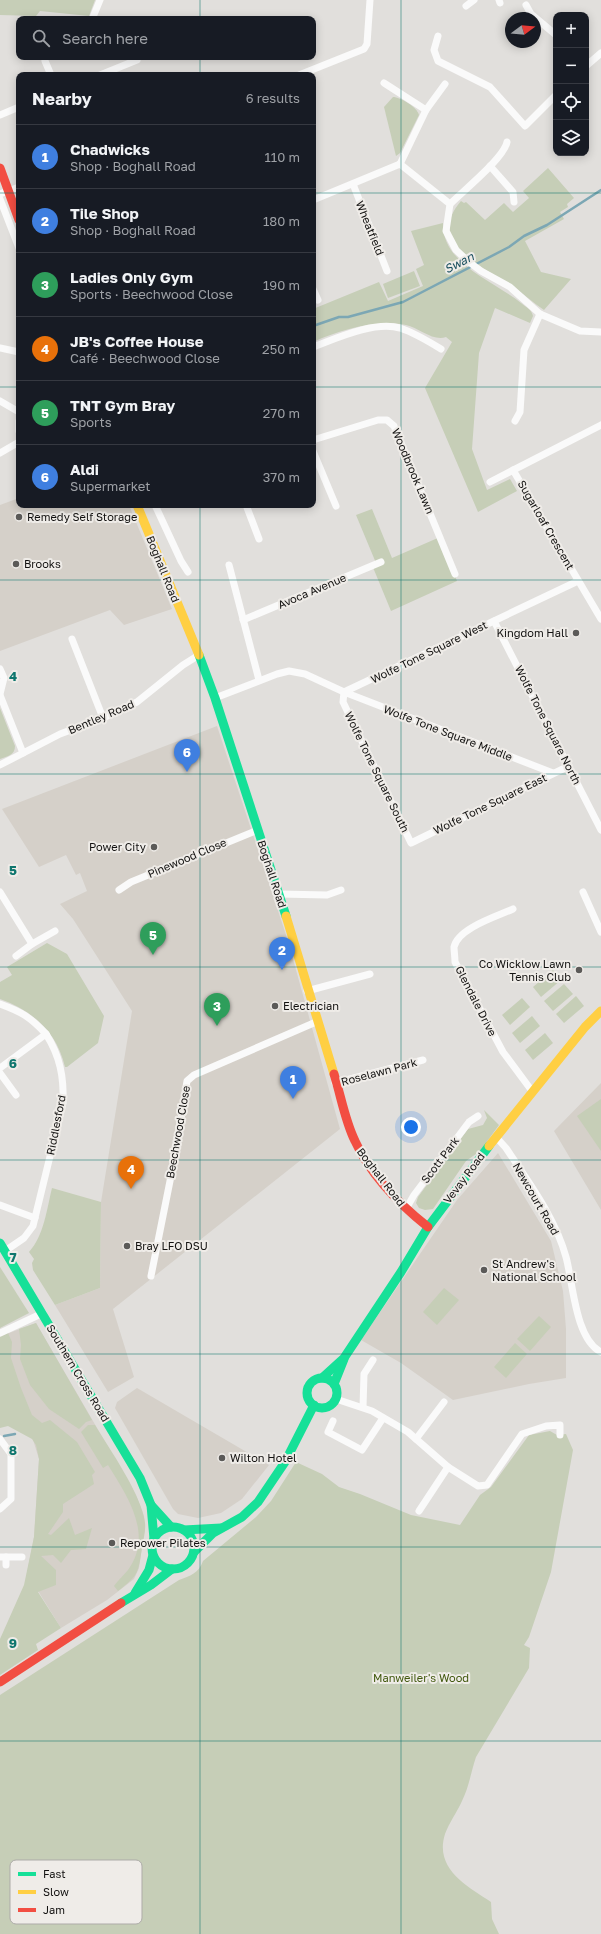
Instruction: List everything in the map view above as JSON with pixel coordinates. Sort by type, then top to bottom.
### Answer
[{"type":"main road","points":[[0,168],[4,193],[16,215]]},
{"type":"main road","name":"Boghall Road","points":[[140,508],[215,698],[279,894],[345,1116],[358,1149],[370,1166],[406,1209],[428,1227]]},
{"type":"main road","name":"Vevay Road","points":[[336,1399],[337,1390],[334,1384],[344,1358],[401,1272],[428,1227],[532,1091],[585,1027],[601,1011]]},
{"type":"main road","name":"Southern Cross Road","points":[[2,1247],[140,1478],[151,1506],[154,1539]]},
{"type":"main road","name":"Vevay Road","points":[[314,1405],[309,1400],[308,1389],[313,1382],[322,1378],[344,1358]]},
{"type":"main road","points":[[322,1378],[328,1379],[334,1384]]},
{"type":"main road","points":[[153,1555],[162,1566],[172,1569],[188,1564],[194,1552],[204,1540],[222,1528],[240,1519],[253,1507],[269,1488],[303,1428],[314,1405],[326,1408],[336,1399]]},
{"type":"main road","name":"Southern Cross Road","points":[[151,1506],[171,1527]]},
{"type":"main road","points":[[134,1594],[149,1570],[153,1555],[152,1549],[154,1539],[163,1530],[171,1527],[184,1530],[222,1528]]},
{"type":"main road","points":[[184,1530],[192,1539],[194,1552]]},
{"type":"main road","points":[[0,1682],[134,1594],[151,1585],[172,1569]]},
{"type":"street","points":[[93,16],[100,0]]},
{"type":"street","points":[[306,72],[364,49],[367,44],[370,0]]},
{"type":"street","points":[[466,6],[474,0]]},
{"type":"street","points":[[526,5],[531,14],[553,32]]},
{"type":"street","points":[[438,36],[434,50],[438,61],[490,88],[525,126],[553,98]]},
{"type":"street","points":[[589,64],[601,54]]},
{"type":"street","points":[[107,72],[137,60]]},
{"type":"street","points":[[44,61],[49,72]]},
{"type":"street","points":[[384,83],[426,110]]},
{"type":"street","points":[[316,199],[400,164],[426,110],[445,84]]},
{"type":"street","points":[[0,115],[16,108]]},
{"type":"street","points":[[507,142],[504,150],[490,166],[450,204],[446,231],[456,250],[469,262],[481,272],[510,287],[540,314],[580,331],[601,332]]},
{"type":"street","points":[[400,164],[450,204]]},
{"type":"street","points":[[490,166],[513,192],[514,202]]},
{"type":"street","name":"Wheatfield","points":[[353,184],[387,271]]},
{"type":"street","points":[[4,193],[16,188]]},
{"type":"street","points":[[0,199],[16,240]]},
{"type":"street","points":[[316,296],[318,300]]},
{"type":"street","points":[[515,421],[520,412],[524,350],[540,314]]},
{"type":"street","points":[[316,347],[336,338],[374,327],[398,328],[420,336],[441,349]]},
{"type":"street","points":[[0,348],[16,351]]},
{"type":"street","points":[[0,401],[16,410]]},
{"type":"street","name":"Woodbrook Lawn","points":[[316,439],[378,420],[387,420],[394,426],[455,574]]},
{"type":"street","name":"Sugarloaf Crescent","points":[[490,482],[601,425]]},
{"type":"street","points":[[0,453],[16,444]]},
{"type":"street","points":[[316,458],[336,506]]},
{"type":"street","name":"Sugarloaf Crescent","points":[[513,470],[601,619]]},
{"type":"street","points":[[156,508],[180,561],[188,572]]},
{"type":"street","points":[[247,508],[259,539]]},
{"type":"street","name":"Avoca Avenue","points":[[243,620],[381,562]]},
{"type":"street","points":[[229,565],[259,680]]},
{"type":"street","name":"Wolfe Tone Square West","points":[[344,692],[578,581]]},
{"type":"street","name":"Wolfe Tone Square North","points":[[494,621],[601,830]]},
{"type":"street","points":[[72,639],[103,718]]},
{"type":"street","name":"Bentley Road","points":[[0,765],[60,734],[103,718],[137,702],[182,664],[199,655]]},
{"type":"street","points":[[0,668],[4,678],[0,694],[23,753]]},
{"type":"street","points":[[215,698],[259,680],[289,671],[312,677],[344,692]]},
{"type":"street","name":"Wolfe Tone Square South","points":[[344,692],[343,702],[412,843]]},
{"type":"street","name":"Wolfe Tone Square Middle","points":[[344,692],[553,773]]},
{"type":"street","name":"Wolfe Tone Square East","points":[[412,843],[569,766]]},
{"type":"street","name":"Pinewood Close","points":[[119,890],[131,882],[258,830]]},
{"type":"street","points":[[279,894],[327,895],[341,890]]},
{"type":"street","points":[[0,892],[32,944]]},
{"type":"street","points":[[582,892],[601,932]]},
{"type":"street","name":"Glendale Drive","points":[[513,909],[483,922],[459,938],[454,946],[456,962],[503,1052],[532,1091]]},
{"type":"street","points":[[16,956],[32,944],[55,931]]},
{"type":"street","points":[[308,991],[370,974]]},
{"type":"street","name":"Riddlesford","points":[[0,1004],[14,1009],[32,1019],[46,1034],[54,1047],[60,1062],[63,1083],[63,1102],[35,1218],[32,1226],[24,1238],[2,1247]]},
{"type":"street","name":"Beechwood Close","points":[[151,1276],[174,1161],[187,1081],[194,1075],[316,1022]]},
{"type":"street","points":[[0,1068],[46,1034]]},
{"type":"street","name":"Roselawn Park","points":[[335,1083],[423,1060]]},
{"type":"street","points":[[0,1073],[16,1095]]},
{"type":"street","name":"Scott Park","points":[[406,1209],[414,1195],[469,1122],[478,1116]]},
{"type":"street","name":"Newcourt Road","points":[[496,1137],[506,1148],[555,1226],[566,1257],[577,1312],[588,1339],[601,1352]]},
{"type":"street","points":[[0,1204],[35,1218]]},
{"type":"street","points":[[0,1333],[42,1313]]},
{"type":"street","points":[[363,1408],[364,1374],[373,1360]]},
{"type":"street","points":[[336,1399],[363,1408],[408,1432],[448,1467],[478,1486],[487,1485],[522,1434],[546,1426],[560,1425],[560,1435]]},
{"type":"street","points":[[416,1439],[444,1402]]},
{"type":"street","points":[[333,1421],[328,1432],[362,1450],[383,1418]]},
{"type":"street","points":[[0,1439],[7,1447],[11,1454],[12,1460],[10,1499],[0,1509]]},
{"type":"street","points":[[419,1511],[448,1467]]},
{"type":"street","points":[[6,1566],[3,1557],[22,1557]]},
{"type":"shaded area","points":[[16,499],[16,508],[130,508],[172,609],[124,625],[110,610],[0,651],[0,505]]},
{"type":"shaded area","points":[[217,726],[288,941],[340,1129],[113,1309],[134,1377],[108,1392],[55,1305],[100,1288],[101,1202],[132,1011],[73,919],[60,904],[87,891],[80,873],[76,875],[66,855],[39,867],[2,809]]},
{"type":"shaded area","points":[[601,1083],[601,1210],[554,1131]]},
{"type":"shaded area","name":"St Andrew's National School","points":[[498,1153],[551,1241],[563,1291],[566,1329],[566,1378],[453,1400],[401,1363],[361,1340],[457,1200]]},
{"type":"shaded area","points":[[36,1323],[136,1495],[144,1516],[145,1525],[139,1568],[134,1579],[107,1600],[61,1628],[27,1573],[34,1537],[39,1459],[1,1336]]},
{"type":"shaded area","points":[[137,1388],[269,1465],[242,1499],[221,1513],[198,1518],[178,1514],[173,1509],[115,1408],[117,1402]]},
{"type":"green space","points":[[0,0],[95,0],[89,16],[40,11],[36,16],[0,15]]},
{"type":"green space","points":[[393,97],[408,103],[418,112],[419,115],[400,153],[396,156],[384,107]]},
{"type":"green space","points":[[548,168],[574,198],[567,204],[568,207],[560,212],[564,219],[525,241],[541,272],[571,279],[544,310],[516,289],[474,262],[462,252],[454,241],[450,229],[452,216],[461,201],[464,203],[466,202],[485,220],[504,203],[513,212],[529,198],[523,191]]},
{"type":"green space","points":[[443,223],[445,237],[451,250],[460,261],[484,279],[527,307],[533,316],[530,323],[495,308],[479,353],[472,449],[487,490],[510,479],[517,491],[478,512],[425,388],[452,342],[446,337],[437,338],[406,325],[383,323],[335,333],[316,341],[316,308],[379,282],[388,301],[423,286],[416,269],[424,265],[411,231]]},
{"type":"green space","points":[[414,271],[420,286],[388,298],[383,284]]},
{"type":"green space","points":[[372,509],[392,558],[440,537],[457,581],[391,611],[372,565],[376,563],[356,515]]},
{"type":"green space","points":[[0,708],[15,749],[8,756],[0,759]]},
{"type":"green space","points":[[47,943],[67,954],[104,1016],[98,1043],[67,1067],[65,1067],[56,1043],[42,1024],[23,1010],[0,999],[0,982],[12,975],[7,967]]},
{"type":"green space","points":[[553,970],[561,980],[541,997],[533,987]]},
{"type":"green space","points":[[564,984],[573,994],[553,1011],[544,1001]]},
{"type":"green space","points":[[576,996],[584,1006],[564,1023],[556,1014]]},
{"type":"green space","points":[[522,998],[530,1007],[510,1025],[502,1015]]},
{"type":"green space","points":[[532,1016],[540,1026],[520,1043],[512,1033]]},
{"type":"green space","points":[[545,1033],[553,1043],[533,1060],[525,1050]]},
{"type":"green space","points":[[601,1099],[601,1151],[577,1116]]},
{"type":"green space","points":[[484,1110],[499,1125],[480,1151],[466,1161],[433,1209],[425,1210],[419,1208],[416,1203],[418,1197],[468,1129],[483,1125],[487,1118]]},
{"type":"green space","points":[[52,1188],[101,1202],[100,1288],[55,1305],[33,1270],[32,1263],[34,1259],[29,1252],[42,1230]]},
{"type":"green space","points":[[0,1267],[29,1313],[0,1328]]},
{"type":"green space","points":[[444,1288],[459,1300],[437,1325],[423,1312]]},
{"type":"green space","points":[[539,1316],[551,1327],[530,1351],[517,1339]]},
{"type":"green space","points":[[36,1323],[92,1420],[86,1422],[79,1429],[49,1409],[30,1385],[20,1359],[21,1345],[19,1329]]},
{"type":"green space","points":[[8,1333],[12,1342],[11,1358],[32,1415],[42,1423],[50,1420],[77,1442],[95,1472],[92,1475],[94,1484],[63,1504],[63,1512],[48,1534],[51,1535],[69,1518],[75,1535],[92,1528],[86,1549],[71,1550],[61,1563],[53,1555],[41,1556],[56,1570],[56,1585],[38,1592],[61,1628],[36,1644],[38,1650],[0,1675],[0,1639],[24,1585],[34,1537],[39,1459],[36,1445],[32,1439],[8,1426],[0,1428],[0,1337]]},
{"type":"green space","points":[[515,1343],[527,1354],[506,1378],[494,1367]]},
{"type":"green space","points":[[88,1425],[95,1425],[132,1486],[143,1512],[145,1523],[140,1563],[134,1577],[118,1591],[114,1586],[128,1570],[135,1556],[139,1543],[138,1529],[130,1502],[123,1489],[108,1465],[103,1468],[81,1432]]},
{"type":"green space","name":"Manweiler's Wood","points":[[550,1431],[557,1435],[566,1434],[573,1450],[551,1572],[529,1637],[524,1645],[530,1648],[529,1668],[476,1757],[460,1805],[445,1834],[443,1846],[444,1857],[448,1867],[463,1883],[491,1902],[492,1919],[499,1934],[0,1934],[0,1695],[179,1580],[197,1571],[203,1561],[256,1517],[271,1501],[296,1462],[322,1474],[339,1487],[411,1515],[460,1525],[480,1495],[491,1487],[529,1435]]},
{"type":"waterway","name":"Swan","points":[[316,325],[339,317],[348,317],[403,302],[509,247],[524,236],[547,225],[601,190]]},
{"type":"waterway","points":[[4,1436],[15,1434]]},
{"type":"traffic: fast","points":[[199,655],[215,698],[286,916]]},
{"type":"traffic: fast","points":[[322,1378],[344,1358],[401,1272],[428,1227],[489,1146]]},
{"type":"traffic: fast","points":[[0,1243],[140,1478],[151,1505],[154,1539]]},
{"type":"traffic: fast","points":[[334,1384],[344,1359]]},
{"type":"traffic: fast","points":[[322,1378],[333,1382],[337,1393],[333,1404],[322,1408],[311,1404],[307,1393],[311,1382],[322,1378]]},
{"type":"traffic: fast","points":[[194,1552],[213,1533],[242,1517],[258,1502],[285,1462],[314,1405]]},
{"type":"traffic: fast","points":[[151,1505],[171,1527]]},
{"type":"traffic: fast","points":[[169,1527],[177,1527],[188,1533],[194,1544],[194,1548],[194,1552],[188,1563],[177,1569],[169,1569],[158,1563],[152,1552],[152,1544],[158,1533],[169,1527]]},
{"type":"traffic: fast","points":[[184,1530],[221,1528]]},
{"type":"traffic: fast","points":[[135,1593],[149,1570],[153,1555]]},
{"type":"traffic: fast","points":[[121,1603],[151,1585],[172,1569]]},
{"type":"traffic: slow","points":[[138,508],[199,655]]},
{"type":"traffic: slow","points":[[286,916],[334,1074]]},
{"type":"traffic: slow","points":[[489,1146],[585,1027],[601,1011]]},
{"type":"traffic: jam","points":[[0,168],[16,212]]},
{"type":"traffic: jam","points":[[334,1074],[348,1125],[369,1166],[377,1178],[396,1199],[428,1227]]},
{"type":"traffic: jam","points":[[0,1682],[121,1603]]},
{"type":"place","name":"Remedy Self Storage","points":[[19,517]]},
{"type":"place","name":"Brooks","points":[[16,564]]},
{"type":"place","name":"Kingdom Hall","points":[[576,633]]},
{"type":"place","name":"Aldi","points":[[187,772]]},
{"type":"place","name":"Power City","points":[[154,847]]},
{"type":"place","name":"TNT Gym Bray","points":[[153,955]]},
{"type":"place","name":"Tile Shop","points":[[282,970]]},
{"type":"place","name":"Co Wicklow Lawn Tennis Club","points":[[579,970]]},
{"type":"place","name":"Electrician","points":[[275,1006]]},
{"type":"place","name":"Ladies Only Gym","points":[[217,1026]]},
{"type":"place","name":"Chadwicks","points":[[293,1099]]},
{"type":"place","name":"JB's Coffee House","points":[[131,1189]]},
{"type":"place","name":"Bray LFO DSU","points":[[127,1246]]},
{"type":"place","name":"St Andrew's National School","points":[[484,1270]]},
{"type":"place","name":"Wilton Hotel","points":[[222,1458]]},
{"type":"place","name":"Repower Pilates","points":[[112,1543]]}]
